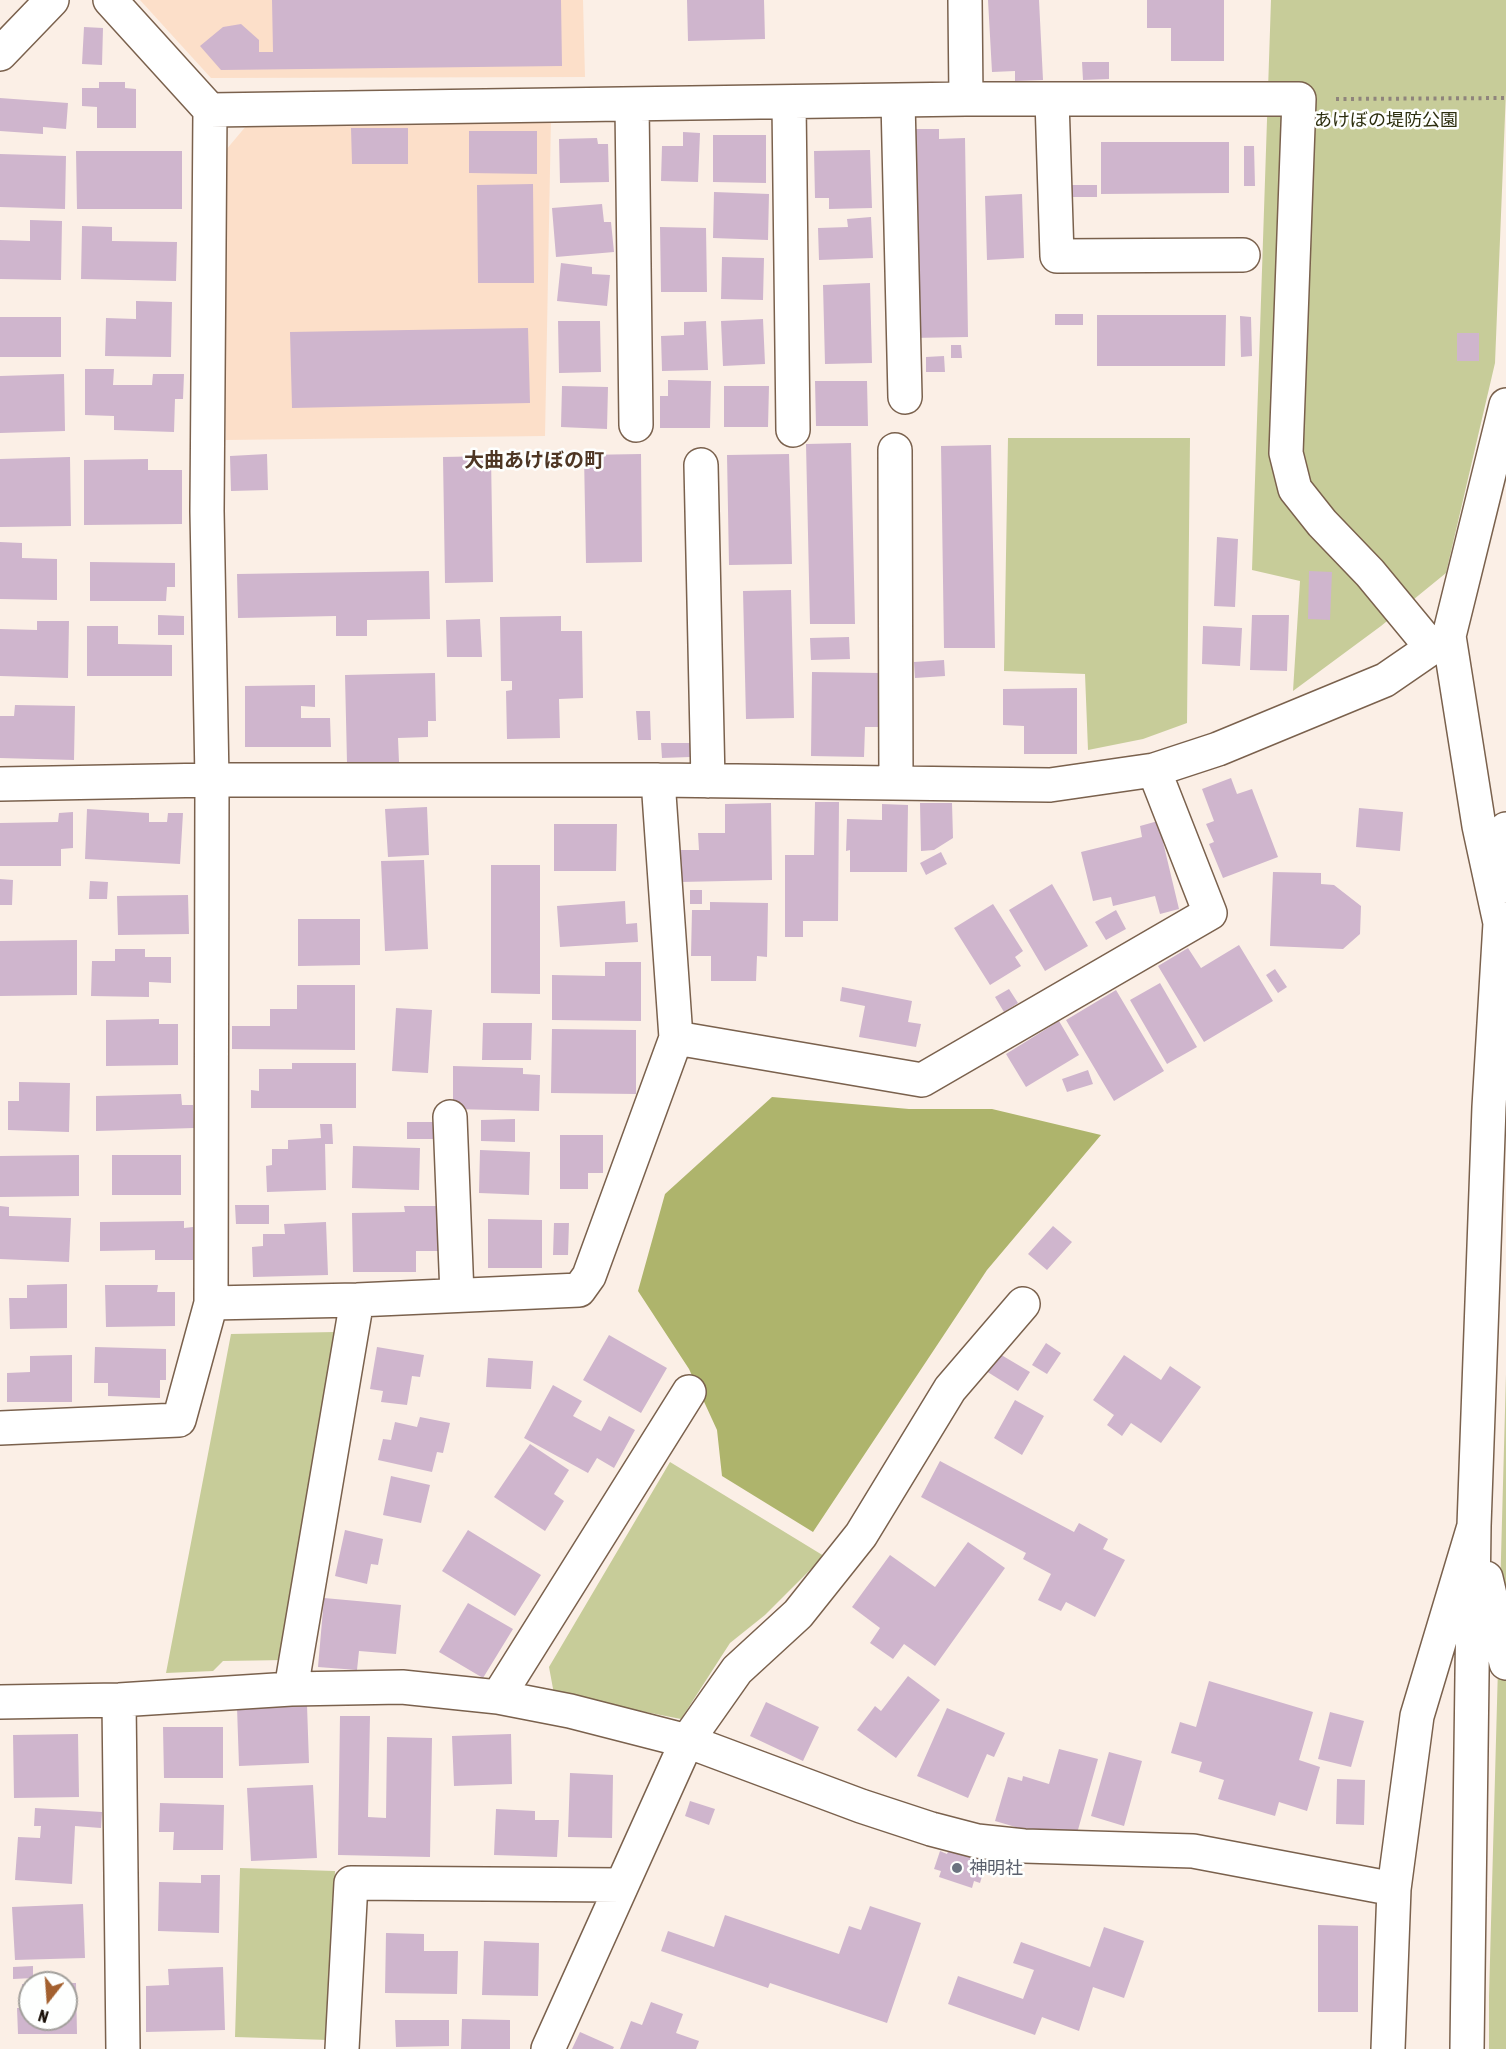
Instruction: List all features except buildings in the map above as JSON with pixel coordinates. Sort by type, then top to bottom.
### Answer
[{"type":"street","points":[[0,54],[52,0]]},
{"type":"street","points":[[0,1428],[179,1420],[211,1303],[212,780],[207,512],[210,111],[110,0]]},
{"type":"street","points":[[965,0],[966,99]]},
{"type":"street","points":[[210,111],[966,99],[1299,99],[1286,453],[1295,489],[1322,523],[1441,642]]},
{"type":"street","points":[[1052,100],[1057,256],[1243,255]]},
{"type":"street","points":[[898,101],[905,397]]},
{"type":"street","points":[[789,103],[793,430]]},
{"type":"street","points":[[632,105],[636,425]]},
{"type":"street","points":[[1500,923],[1441,642],[1506,405]]},
{"type":"street","points":[[895,450],[896,783]]},
{"type":"street","points":[[701,465],[708,781]]},
{"type":"street","points":[[0,784],[212,780],[658,780],[1050,785],[1154,770],[1218,748],[1385,680],[1441,642]]},
{"type":"street","points":[[676,1038],[921,1080],[1210,913],[1154,770]]},
{"type":"street","points":[[211,1303],[357,1300],[579,1290],[589,1276],[676,1038],[658,780]]},
{"type":"street","points":[[1467,2049],[1474,1526],[1489,1107],[1506,828]]},
{"type":"street","points":[[450,1117],[457,1295]]},
{"type":"street","points":[[291,1689],[357,1300]]},
{"type":"street","points":[[548,2049],[687,1741],[737,1670],[798,1614],[861,1535],[950,1389],[1023,1304]]},
{"type":"street","points":[[498,1697],[689,1392]]},
{"type":"street","points":[[1474,1526],[1506,1663]]},
{"type":"street","points":[[1388,2049],[1394,1889],[1417,1716],[1474,1526]]},
{"type":"street","points":[[0,1702],[119,1700],[291,1689],[402,1687],[498,1697],[570,1711],[687,1741],[861,1806],[931,1829],[977,1840],[1024,1846],[1192,1851],[1394,1889]]},
{"type":"street","points":[[119,1700],[123,2049]]},
{"type":"street","points":[[342,2049],[351,1883],[621,1886]]},
{"type":"path","points":[[1299,99],[1506,98]]},
{"type":"shaded area","points":[[140,0],[583,0],[585,77],[211,78]]},
{"type":"shaded area","points":[[551,117],[545,436],[226,440],[220,157],[252,119]]},
{"type":"green space","name":"あけぼの堤防公園","points":[[1271,0],[1506,0],[1506,91],[1495,363],[1446,573],[1381,626],[1293,691],[1300,581],[1252,570]]},
{"type":"green space","points":[[1008,438],[1190,438],[1187,723],[1143,739],[1088,750],[1085,674],[1004,671]]},
{"type":"green space","points":[[772,1097],[909,1109],[992,1109],[1101,1135],[987,1270],[813,1532],[722,1476],[717,1430],[689,1369],[638,1291],[665,1194]]},
{"type":"green space","points":[[335,1332],[286,1660],[223,1661],[213,1671],[166,1673],[231,1334]]},
{"type":"green space","points":[[1506,1374],[1506,2049],[1489,2049],[1489,1996]]},
{"type":"green space","points":[[670,1462],[824,1556],[765,1615],[730,1643],[681,1719],[554,1694],[549,1667]]},
{"type":"green space","points":[[240,1868],[335,1871],[329,2040],[235,2037]]},
{"type":"place","name":"神明社","points":[[957,1868]]},
{"type":"district","name":"大曲あけぼの町","points":[[534,461]]}]
